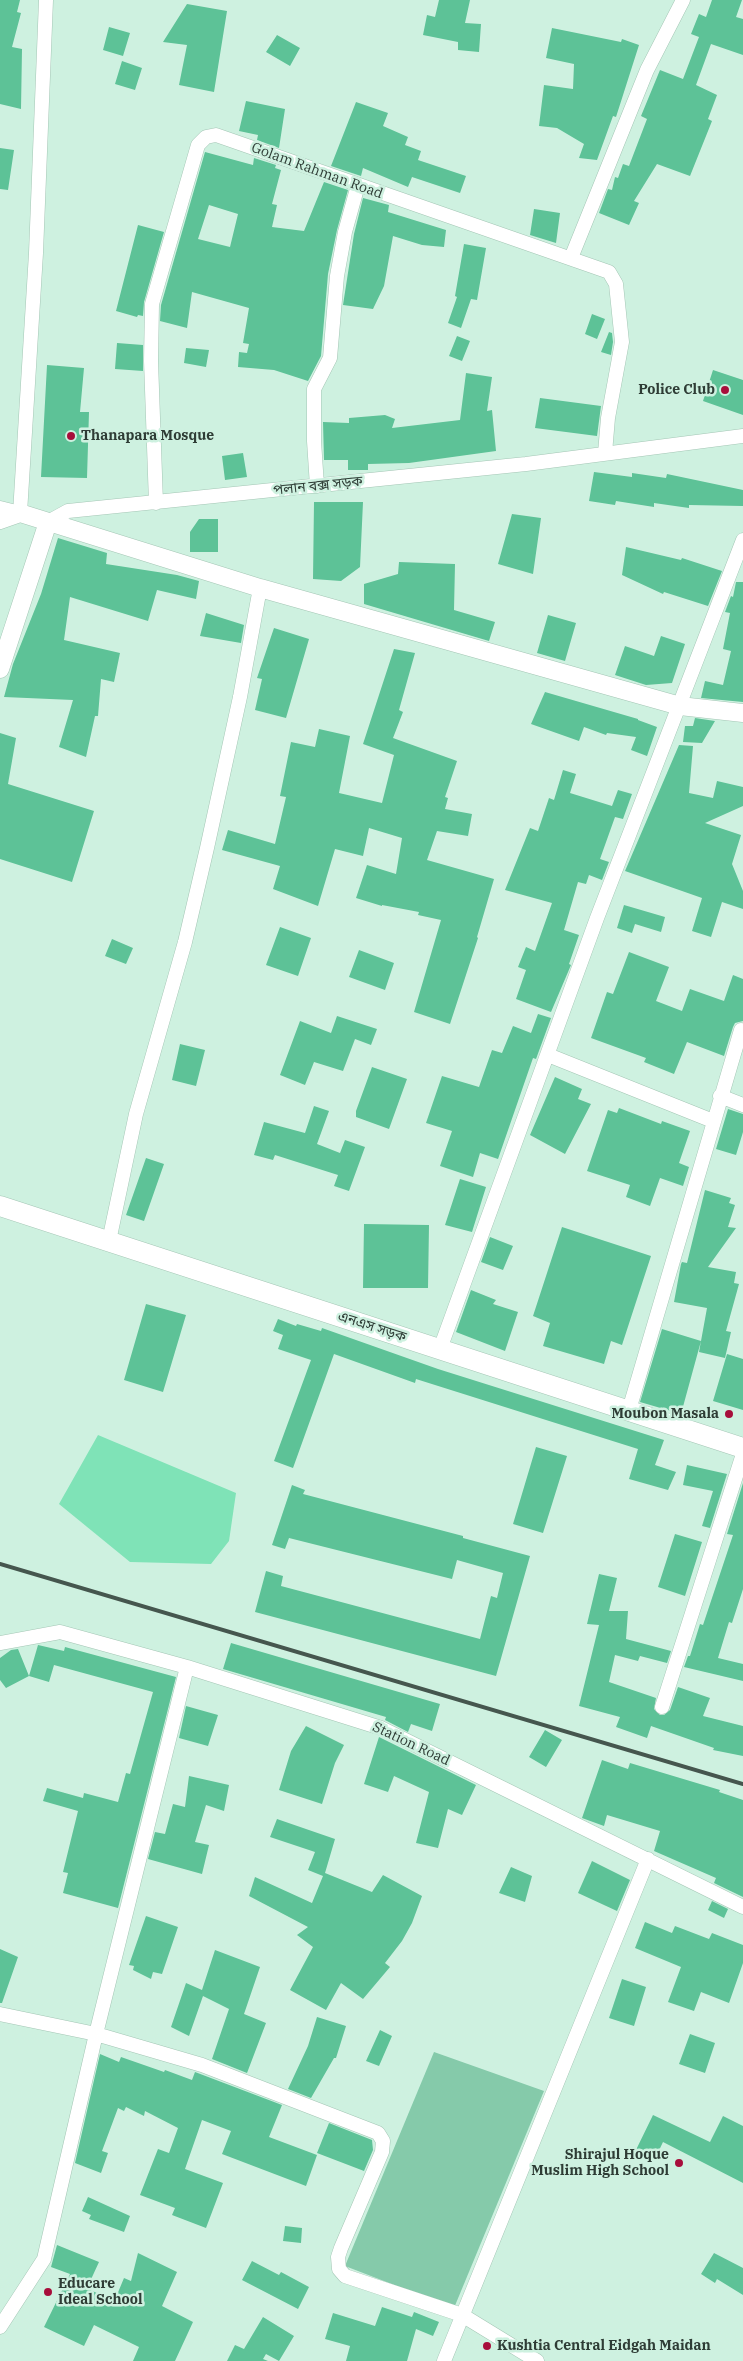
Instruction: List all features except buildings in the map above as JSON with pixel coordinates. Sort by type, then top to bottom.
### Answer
[{"type":"main road","name":"এনএস সড়ক","points":[[0,1206],[743,1448]]},
{"type":"street","points":[[20,513],[36,253],[46,0]]},
{"type":"street","points":[[571,258],[647,70],[683,0]]},
{"type":"street","name":"Golam Rahman Road","points":[[156,503],[151,361],[152,304],[198,145],[206,137],[216,135],[609,272],[616,284],[622,342],[608,418],[605,453]]},
{"type":"street","points":[[317,486],[314,441],[314,389],[330,358],[336,276],[345,232],[358,185]]},
{"type":"street","name":"পলান বক্স সড়ক","points":[[48,522],[68,511],[526,464],[743,436]]},
{"type":"street","points":[[0,508],[260,588],[680,706],[743,713]]},
{"type":"street","points":[[0,520],[20,513]]},
{"type":"street","points":[[0,669],[48,522]]},
{"type":"street","points":[[440,1349],[601,909],[743,540]]},
{"type":"street","points":[[109,1241],[136,1114],[185,942],[207,848],[240,697],[260,588]]},
{"type":"street","points":[[629,1410],[741,1030]]},
{"type":"street","points":[[548,1054],[713,1121]]},
{"type":"street","points":[[720,1096],[743,1105]]},
{"type":"street","points":[[662,1707],[743,1454]]},
{"type":"street","name":"Station Road","points":[[0,1643],[60,1632],[187,1667],[381,1728],[743,1907]]},
{"type":"street","points":[[0,2327],[44,2259],[96,2034],[187,1667]]},
{"type":"street","points":[[444,2361],[648,1860]]},
{"type":"street","points":[[0,2014],[96,2034],[202,2065],[378,2134],[383,2141],[382,2152],[341,2248],[338,2258],[339,2269],[345,2276],[462,2315],[537,2361]]},
{"type":"shaded area","points":[[98,1435],[236,1493],[229,1541],[211,1564],[130,1562],[59,1504]]},
{"type":"shaded area","points":[[434,2052],[544,2091],[454,2308],[345,2266]]},
{"type":"railway","points":[[0,1564],[743,1784]]},
{"type":"place","name":"Police Club","points":[[725,390]]},
{"type":"place","name":"Thanapara Mosque","points":[[71,436]]},
{"type":"place","name":"Moubon Masala","points":[[729,1414]]},
{"type":"place","name":"Shirajul Hoque Muslim High School","points":[[679,2163]]},
{"type":"place","name":"Educare Ideal School","points":[[48,2292]]},
{"type":"place","name":"Kushtia Central Eidgah Maidan","points":[[487,2346]]}]
